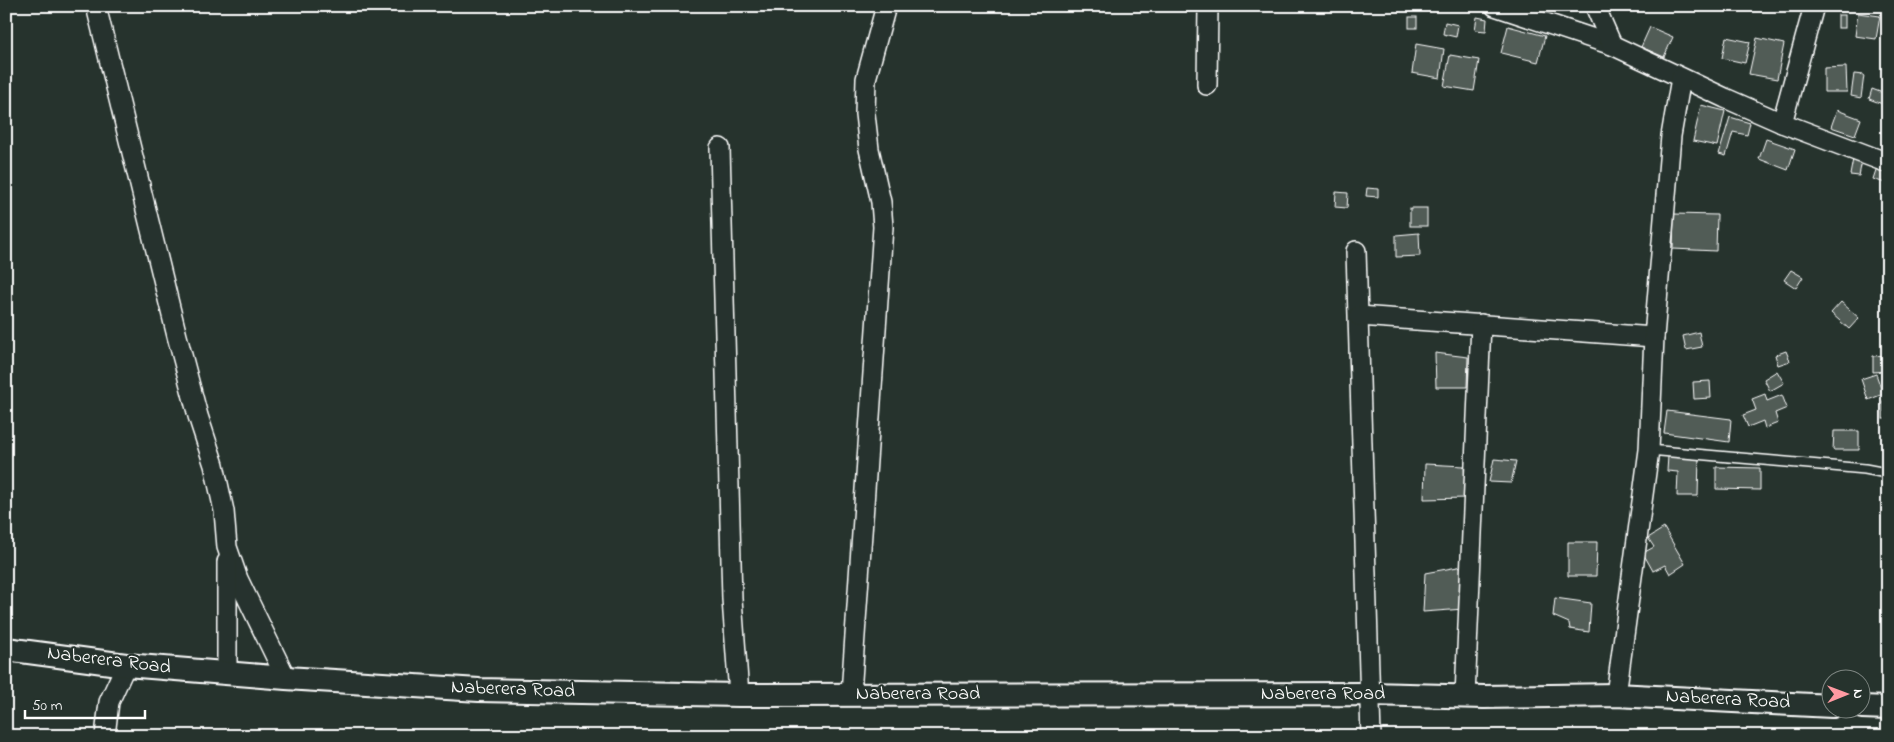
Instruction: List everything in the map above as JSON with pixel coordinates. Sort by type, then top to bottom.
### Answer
[{"type":"street","points":[[96,6],[177,336],[198,416],[214,465],[224,511],[228,547],[227,673]]},
{"type":"street","points":[[851,694],[883,227],[881,202],[867,132],[865,114],[866,79],[886,6]]},
{"type":"street","points":[[1207,85],[1208,6]]},
{"type":"street","points":[[1495,6],[1612,45],[1782,122],[1888,163]]},
{"type":"street","points":[[1595,6],[1612,45]]},
{"type":"street","points":[[1782,122],[1814,6]]},
{"type":"street","points":[[1616,695],[1650,450],[1654,337],[1670,136],[1682,78]]},
{"type":"street","points":[[720,148],[732,599],[739,695]]},
{"type":"street","points":[[1356,251],[1371,736]]},
{"type":"street","points":[[1359,316],[1654,337]]},
{"type":"street","points":[[1465,696],[1481,324]]},
{"type":"street","points":[[228,547],[238,579],[286,678]]},
{"type":"street","name":"Naberera Road","points":[[6,649],[126,665],[286,678],[479,690],[739,695],[1616,695],[1822,705]]},
{"type":"street","points":[[105,736],[109,702],[126,665]]},
{"type":"street","points":[[1872,707],[1888,708]]},
{"type":"lane","points":[[1650,450],[1865,469],[1881,472],[1888,476]]},
{"type":"building","points":[[1858,13],[1880,16],[1876,39],[1855,36]]},
{"type":"building","points":[[1838,15],[1845,15],[1845,28],[1838,28]]},
{"type":"building","points":[[1409,17],[1417,17],[1417,28],[1409,28]]},
{"type":"building","points":[[1477,17],[1487,19],[1486,31],[1475,30]]},
{"type":"building","points":[[1445,22],[1458,25],[1456,37],[1443,34]]},
{"type":"building","points":[[1508,26],[1545,36],[1538,62],[1501,53]]},
{"type":"building","points":[[1650,27],[1673,37],[1664,57],[1641,47]]},
{"type":"building","points":[[1726,37],[1750,42],[1745,63],[1722,58]]},
{"type":"building","points":[[1757,38],[1784,44],[1777,79],[1749,74]]},
{"type":"building","points":[[1416,44],[1444,49],[1440,78],[1412,73]]},
{"type":"building","points":[[1450,55],[1479,60],[1474,91],[1444,86]]},
{"type":"building","points":[[1846,67],[1847,92],[1824,92],[1824,68]]},
{"type":"building","points":[[1854,74],[1864,75],[1861,98],[1851,96]]},
{"type":"building","points":[[1872,89],[1888,95],[1888,106],[1869,99]]},
{"type":"building","points":[[1701,105],[1725,111],[1717,146],[1693,141]]},
{"type":"building","points":[[1837,110],[1861,119],[1855,135],[1831,127]]},
{"type":"building","points":[[1730,117],[1750,123],[1747,135],[1733,132],[1726,156],[1719,154]]},
{"type":"building","points":[[1766,139],[1795,149],[1788,170],[1759,159]]},
{"type":"building","points":[[1853,159],[1862,160],[1859,176],[1850,175]]},
{"type":"building","points":[[1878,164],[1888,168],[1888,184],[1873,179]]},
{"type":"building","points":[[1367,188],[1378,189],[1378,197],[1366,196]]},
{"type":"building","points":[[1336,192],[1348,193],[1347,208],[1335,207]]},
{"type":"building","points":[[1410,208],[1427,208],[1427,226],[1410,226]]},
{"type":"building","points":[[1674,214],[1717,215],[1716,251],[1673,249]]},
{"type":"building","points":[[1419,233],[1420,256],[1396,257],[1396,235]]},
{"type":"building","points":[[1791,270],[1803,277],[1796,288],[1784,280]]},
{"type":"building","points":[[1841,302],[1859,318],[1849,329],[1831,313]]},
{"type":"building","points":[[1699,332],[1702,347],[1686,350],[1683,336]]},
{"type":"building","points":[[1786,351],[1790,361],[1778,365],[1775,355]]},
{"type":"building","points":[[1435,353],[1468,357],[1467,387],[1436,387]]},
{"type":"building","points":[[1888,355],[1888,371],[1873,372],[1873,356]]},
{"type":"building","points":[[1777,371],[1784,383],[1770,391],[1764,379]]},
{"type":"building","points":[[1876,374],[1883,394],[1868,400],[1861,379]]},
{"type":"building","points":[[1710,381],[1711,398],[1694,399],[1693,382]]},
{"type":"building","points":[[1765,394],[1767,401],[1782,395],[1787,408],[1775,413],[1778,423],[1765,428],[1763,421],[1748,427],[1743,415],[1756,410],[1752,399]]},
{"type":"building","points":[[1883,401],[1888,401],[1888,419],[1883,419]]},
{"type":"building","points":[[1667,411],[1731,419],[1729,442],[1664,433]]},
{"type":"building","points":[[1834,431],[1859,431],[1859,450],[1833,450]]},
{"type":"building","points":[[1668,456],[1699,456],[1698,496],[1677,496],[1678,472],[1667,471]]},
{"type":"building","points":[[1494,459],[1516,461],[1511,483],[1489,482]]},
{"type":"building","points":[[1425,464],[1464,466],[1466,498],[1424,499]]},
{"type":"building","points":[[1716,467],[1760,468],[1760,490],[1716,489]]},
{"type":"building","points":[[1664,528],[1685,564],[1670,574],[1665,565],[1653,571],[1643,553],[1654,547],[1648,538]]},
{"type":"building","points":[[1568,542],[1597,542],[1596,576],[1568,576]]},
{"type":"building","points":[[1463,566],[1464,609],[1423,612],[1425,573]]},
{"type":"building","points":[[1555,598],[1591,603],[1589,632],[1570,629],[1569,623],[1553,616]]}]
